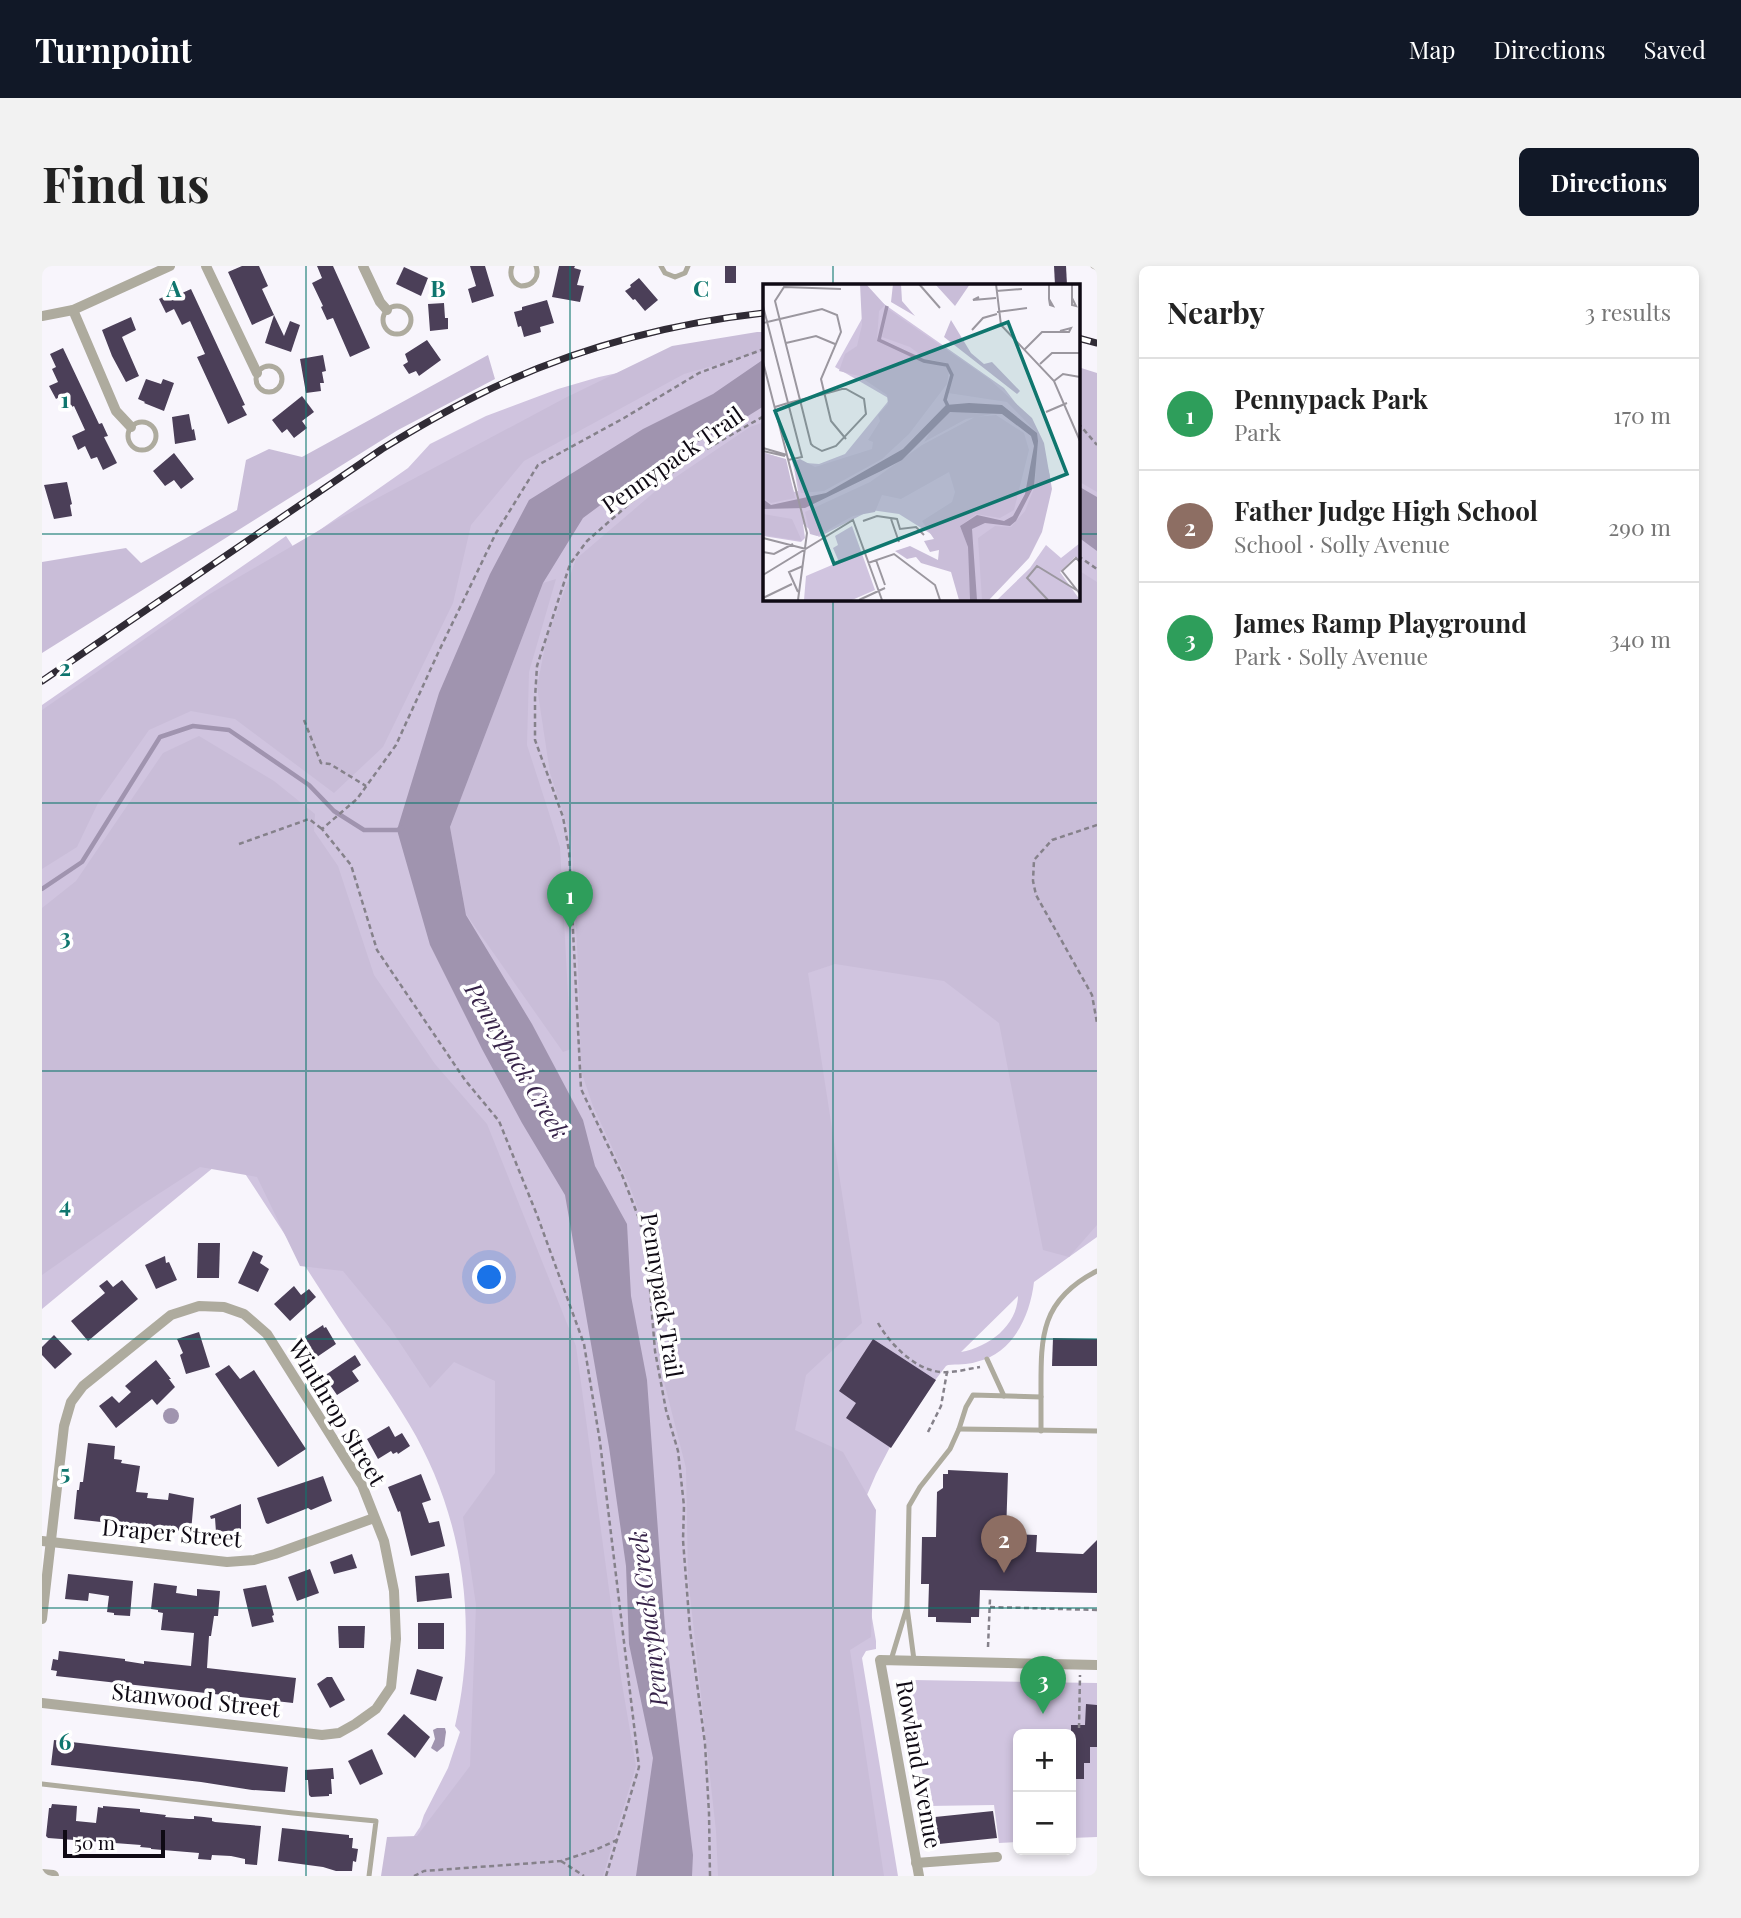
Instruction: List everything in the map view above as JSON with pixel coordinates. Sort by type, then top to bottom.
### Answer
[{"type":"street","points":[[42,316],[73,310],[170,266]]},
{"type":"street","points":[[206,266],[257,373]]},
{"type":"street","points":[[363,266],[380,302],[387,310]]},
{"type":"street","points":[[73,310],[116,411],[131,427]]},
{"type":"street","name":"Winthrop Street","points":[[42,1619],[46,1541],[64,1426],[71,1402],[83,1386],[171,1315],[200,1306],[224,1307],[244,1314],[267,1334],[362,1485],[384,1541],[394,1591],[396,1639],[391,1687],[376,1709],[344,1730]]},
{"type":"street","name":"Draper Street","points":[[46,1541],[227,1562],[254,1560],[275,1554],[374,1518]]},
{"type":"street","points":[[885,1660],[1097,1665]]},
{"type":"street","name":"Rowland Avenue","points":[[885,1660],[919,1876]]},
{"type":"street","name":"Stanwood Street","points":[[42,1703],[322,1735],[344,1730]]},
{"type":"street","points":[[916,1863],[997,1857]]},
{"type":"street","points":[[42,1875],[53,1876]]},
{"type":"lane","points":[[512,266],[512,281],[521,286],[527,286],[535,280],[536,266]]},
{"type":"lane","points":[[661,266],[665,273],[675,277],[685,273],[688,266]]},
{"type":"lane","points":[[397,306],[407,310],[411,320],[407,330],[397,334],[387,329],[383,320],[387,310],[397,306]]},
{"type":"lane","points":[[265,367],[275,368],[282,375],[281,385],[273,392],[263,391],[257,383],[257,373],[265,367]]},
{"type":"lane","points":[[141,422],[151,425],[156,435],[152,445],[143,450],[133,446],[128,437],[131,427],[141,422]]},
{"type":"lane","points":[[1041,1431],[1041,1345],[1047,1321],[1061,1298],[1081,1280],[1097,1272]]},
{"type":"lane","points":[[988,1361],[1004,1396]]},
{"type":"lane","points":[[914,1660],[907,1606],[909,1506],[950,1448],[965,1408],[973,1395],[1041,1397]]},
{"type":"lane","points":[[959,1429],[1095,1431],[1097,1425]]},
{"type":"lane","points":[[885,1660],[907,1606]]},
{"type":"lane","points":[[42,1784],[376,1821],[369,1876]]},
{"type":"path","points":[[322,829],[357,799],[396,745],[496,533],[538,465],[699,373],[763,350]]},
{"type":"path","name":"Pennypack Trail","points":[[710,1876],[705,1744],[690,1630],[683,1540],[684,1506],[678,1451],[666,1410],[655,1351],[648,1265],[640,1221],[622,1175],[581,1089],[569,851],[563,817],[535,740],[535,698],[537,667],[561,588],[570,564],[579,551],[637,497],[703,452],[763,417]]},
{"type":"path","points":[[1080,425],[1097,445]]},
{"type":"path","points":[[1080,557],[1097,569]]},
{"type":"path","points":[[304,720],[321,763],[330,764],[366,786]]},
{"type":"path","points":[[239,844],[309,819],[322,829],[351,865],[377,950],[465,1080],[499,1121],[537,1214],[584,1344],[600,1441],[639,1767],[606,1876]]},
{"type":"path","points":[[1097,825],[1052,840],[1034,860],[1033,881],[1036,895],[1092,995],[1097,1023]]},
{"type":"path","points":[[878,1323],[892,1345],[903,1355],[939,1372],[958,1371],[988,1361]]},
{"type":"path","points":[[928,1432],[941,1406],[947,1372]]},
{"type":"path","points":[[988,1647],[990,1599]]},
{"type":"path","points":[[990,1607],[1097,1610]]},
{"type":"path","points":[[1079,1728],[1081,1664]]},
{"type":"path","points":[[414,1876],[424,1871],[561,1861],[617,1840]]},
{"type":"path","points":[[561,1861],[584,1876]]},
{"type":"shaded area","points":[[763,332],[763,351],[684,374],[524,461],[471,525],[453,603],[383,747],[334,793],[235,719],[191,711],[149,730],[98,803],[77,847],[42,869],[42,710],[208,595],[342,517],[565,398],[672,346]]},
{"type":"shaded area","points":[[763,345],[763,600],[1080,600],[1080,377],[1097,383],[1097,1237],[1034,1282],[1024,1320],[1010,1342],[1000,1351],[976,1362],[946,1366],[890,1447],[864,1502],[857,1531],[876,1649],[866,1651],[862,1658],[898,1876],[387,1876],[420,1827],[448,1768],[460,1732],[455,1726],[466,1648],[461,1570],[454,1532],[427,1459],[409,1424],[231,1153],[42,1309],[42,705],[286,536],[294,548],[408,468],[430,444],[486,416],[599,377]],"holes":[[[1018,1296],[1013,1317],[991,1340],[961,1352]]]},
{"type":"shaded area","points":[[488,355],[495,379],[398,430],[42,653],[42,562],[126,548],[141,563],[237,510],[246,460],[269,449],[302,457]]},
{"type":"shaded area","points":[[1080,368],[1097,373],[1097,492],[1080,482]]},
{"type":"shaded area","points":[[763,422],[763,600],[1080,600],[1080,571],[1097,582],[1097,1225],[1069,1257],[1043,1250],[999,1023],[944,981],[835,964],[808,973],[862,1323],[806,1375],[795,1430],[843,1452],[876,1510],[871,1637],[850,1650],[884,1876],[718,1876],[716,1831],[688,1577],[686,1468],[659,1362],[644,1226],[581,1071],[571,836],[550,773],[537,687],[546,641],[576,559],[658,489],[750,427]]},
{"type":"shaded area","points":[[556,579],[529,672],[527,745],[560,847],[571,1049],[563,1052],[466,914],[450,827],[543,583]]},
{"type":"shaded area","points":[[199,736],[274,781],[315,814],[314,831],[338,866],[374,975],[435,1064],[487,1124],[576,1346],[621,1678],[636,1766],[603,1876],[381,1876],[387,1837],[417,1836],[470,1766],[476,1605],[463,1517],[495,1473],[495,1381],[454,1362],[430,1388],[390,1328],[343,1271],[300,1266],[257,1177],[200,1167],[42,1275],[42,908],[76,881],[163,753]]},
{"type":"shaded area","points":[[913,1680],[1097,1683],[1097,1837],[1076,1838],[1076,1729],[1013,1729],[1013,1842],[999,1843],[994,1805],[928,1806],[908,1685]]},
{"type":"water","name":"Pennypack Creek","points":[[763,360],[763,407],[732,426],[664,458],[583,518],[543,583],[450,827],[466,915],[532,1024],[583,1120],[595,1166],[627,1224],[631,1296],[647,1380],[665,1627],[693,1855],[692,1876],[636,1876],[653,1758],[629,1644],[626,1566],[609,1447],[565,1195],[482,1049],[430,945],[397,830],[439,693],[490,574],[529,500],[643,429],[713,394]]},
{"type":"water","points":[[1080,487],[1097,497],[1097,551],[1080,538]]},
{"type":"water","points":[[171,1408],[179,1416],[171,1424],[163,1416]]},
{"type":"water","points":[[445,1728],[446,1732],[444,1746],[437,1752],[431,1748],[435,1739],[433,1730]]},
{"type":"building","points":[[242,266],[259,266],[268,286],[262,289],[274,315],[252,325],[228,272]]},
{"type":"building","points":[[317,266],[333,266],[370,348],[350,357],[333,318],[327,320],[312,283],[322,278]]},
{"type":"building","points":[[470,266],[485,266],[494,296],[472,303],[468,289],[476,286]]},
{"type":"building","points":[[559,266],[575,266],[574,268],[581,270],[577,285],[584,286],[580,302],[552,297]]},
{"type":"building","points":[[725,266],[736,266],[736,283],[725,283]]},
{"type":"building","points":[[1054,266],[1066,266],[1067,284],[1055,284]]},
{"type":"building","points":[[404,267],[428,278],[421,296],[396,284]]},
{"type":"building","points":[[639,278],[658,300],[645,311],[625,291]]},
{"type":"building","points":[[191,289],[245,405],[242,406],[247,415],[228,424],[197,357],[205,354],[190,321],[182,325],[174,309],[166,313],[159,299],[176,291],[180,294]]},
{"type":"building","points":[[547,300],[554,323],[540,327],[541,332],[524,337],[514,312]]},
{"type":"building","points":[[444,303],[448,329],[430,331],[428,304]]},
{"type":"building","points":[[274,315],[284,336],[290,321],[300,325],[291,352],[265,343]]},
{"type":"building","points":[[131,317],[136,330],[122,337],[139,376],[126,382],[102,330]]},
{"type":"building","points":[[427,340],[441,360],[419,376],[416,371],[409,374],[403,365],[408,362],[405,354]]},
{"type":"building","points":[[63,348],[99,424],[102,423],[108,436],[104,437],[117,463],[103,470],[97,457],[91,459],[85,446],[78,450],[72,436],[85,430],[74,406],[69,408],[63,395],[56,399],[49,386],[58,382],[52,369],[56,367],[50,354]]},
{"type":"building","points":[[323,355],[326,371],[322,372],[324,383],[320,383],[321,391],[306,393],[300,359]]},
{"type":"building","points":[[146,379],[161,384],[163,379],[174,383],[164,411],[138,399]]},
{"type":"building","points":[[302,396],[314,412],[302,421],[307,428],[294,438],[287,429],[282,433],[272,420]]},
{"type":"building","points":[[189,414],[196,440],[175,444],[172,417]]},
{"type":"building","points":[[174,453],[194,479],[181,489],[174,480],[165,486],[153,471]]},
{"type":"building","points":[[67,482],[72,516],[54,519],[44,485]]},
{"type":"building","points":[[198,1243],[220,1243],[219,1278],[197,1278]]},
{"type":"building","points":[[253,1251],[263,1256],[260,1263],[269,1269],[258,1292],[238,1283]]},
{"type":"building","points":[[165,1256],[166,1263],[169,1262],[177,1280],[156,1289],[145,1265]]},
{"type":"building","points":[[107,1280],[113,1287],[122,1280],[138,1299],[88,1341],[71,1321],[105,1293],[99,1286]]},
{"type":"building","points":[[294,1286],[301,1295],[309,1289],[316,1297],[290,1321],[274,1304]]},
{"type":"building","points":[[323,1325],[336,1344],[314,1359],[303,1338]]},
{"type":"building","points":[[199,1332],[210,1367],[186,1374],[180,1355],[183,1353],[177,1339]]},
{"type":"building","points":[[54,1335],[72,1354],[55,1369],[42,1355],[42,1347]]},
{"type":"building","points":[[1053,1338],[1097,1339],[1097,1366],[1052,1366]]},
{"type":"building","points":[[873,1339],[936,1380],[891,1448],[846,1418],[856,1403],[839,1391]]},
{"type":"building","points":[[355,1355],[361,1365],[352,1371],[359,1381],[337,1395],[324,1376]]},
{"type":"building","points":[[156,1360],[175,1387],[157,1405],[152,1399],[116,1428],[99,1406],[112,1396],[119,1403],[131,1392],[125,1386]]},
{"type":"building","points":[[229,1365],[240,1379],[254,1370],[306,1449],[278,1467],[215,1374]]},
{"type":"building","points":[[389,1426],[395,1437],[402,1433],[410,1446],[398,1454],[391,1451],[378,1459],[367,1439]]},
{"type":"building","points":[[88,1443],[115,1446],[114,1459],[140,1466],[136,1492],[148,1493],[147,1498],[168,1500],[169,1493],[194,1498],[191,1532],[74,1519],[77,1490],[80,1482],[83,1482]]},
{"type":"building","points":[[948,1470],[1008,1473],[1006,1534],[1037,1535],[1036,1552],[1083,1554],[1097,1540],[1097,1593],[980,1590],[979,1617],[971,1617],[971,1623],[936,1622],[936,1617],[928,1617],[929,1584],[921,1584],[922,1537],[936,1537],[937,1492],[943,1488],[943,1474],[948,1474]]},
{"type":"building","points":[[421,1474],[431,1500],[422,1503],[429,1523],[439,1521],[445,1546],[411,1556],[400,1511],[398,1512],[388,1487]]},
{"type":"building","points":[[323,1476],[332,1501],[266,1523],[257,1498]]},
{"type":"building","points":[[241,1504],[241,1530],[216,1532],[215,1518],[211,1519],[210,1516]]},
{"type":"building","points":[[352,1554],[357,1568],[334,1574],[330,1562]]},
{"type":"building","points":[[310,1569],[319,1593],[297,1601],[288,1577]]},
{"type":"building","points":[[449,1573],[452,1598],[417,1602],[415,1576]]},
{"type":"building","points":[[68,1574],[133,1581],[130,1616],[107,1612],[109,1596],[89,1593],[88,1601],[65,1599]]},
{"type":"building","points":[[154,1583],[177,1586],[176,1593],[197,1596],[197,1589],[220,1591],[218,1616],[214,1616],[209,1636],[207,1668],[296,1678],[293,1703],[56,1676],[57,1671],[51,1670],[53,1659],[58,1660],[59,1651],[144,1664],[144,1661],[191,1666],[194,1633],[161,1630],[163,1613],[151,1609]]},
{"type":"building","points":[[266,1585],[274,1622],[252,1627],[243,1589]]},
{"type":"building","points":[[418,1623],[444,1623],[444,1649],[418,1649]]},
{"type":"building","points":[[338,1626],[365,1626],[364,1648],[339,1648]]},
{"type":"building","points":[[417,1669],[443,1677],[436,1701],[410,1694]]},
{"type":"building","points":[[327,1677],[332,1677],[345,1700],[330,1708],[317,1684]]},
{"type":"building","points":[[1086,1704],[1097,1705],[1097,1747],[1090,1747],[1090,1763],[1084,1763],[1084,1779],[1076,1779],[1076,1729],[1071,1729],[1071,1725],[1085,1725]]},
{"type":"building","points":[[404,1714],[430,1737],[415,1758],[387,1734]]},
{"type":"building","points":[[54,1740],[288,1767],[285,1792],[51,1765]]},
{"type":"building","points":[[372,1749],[383,1774],[360,1785],[348,1761]]},
{"type":"building","points":[[333,1768],[332,1794],[311,1797],[308,1780],[305,1780],[305,1770]]},
{"type":"building","points":[[52,1804],[77,1806],[76,1821],[96,1823],[98,1807],[103,1806],[140,1809],[140,1812],[166,1815],[165,1817],[194,1819],[194,1816],[212,1818],[215,1822],[261,1826],[257,1865],[245,1864],[245,1859],[231,1856],[212,1855],[211,1860],[198,1859],[199,1853],[151,1849],[140,1847],[141,1845],[48,1838],[49,1808]]},
{"type":"building","points":[[993,1811],[997,1838],[939,1844],[935,1817]]},
{"type":"building","points":[[282,1828],[349,1835],[349,1838],[353,1838],[352,1848],[358,1849],[352,1871],[336,1871],[278,1861]]},
{"type":"waterway","points":[[42,889],[82,862],[160,737],[193,726],[229,730],[309,785],[334,811],[364,830],[402,828]]},
{"type":"railway","points":[[42,681],[382,449],[464,402],[545,366],[617,342],[690,324],[763,313]]},
{"type":"railway","points":[[1080,339],[1097,343]]},
{"type":"place","name":"Pennypack Park","points":[[570,929]]},
{"type":"place","name":"Father Judge High School","points":[[1004,1573]]},
{"type":"place","name":"James Ramp Playground","points":[[1043,1714]]}]
